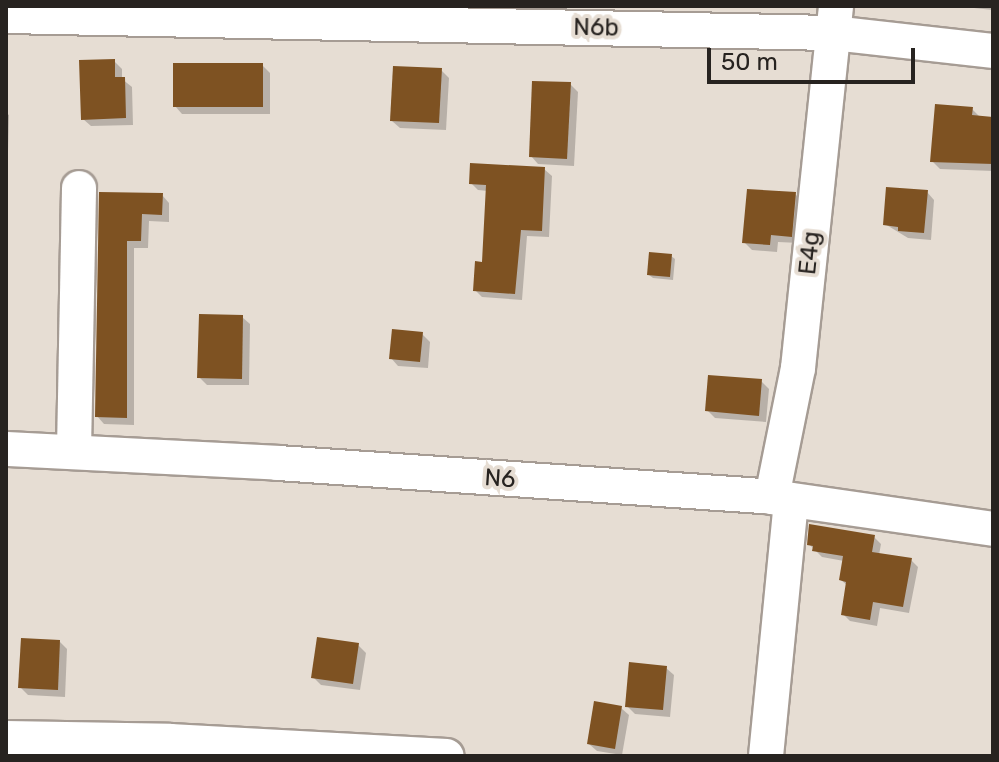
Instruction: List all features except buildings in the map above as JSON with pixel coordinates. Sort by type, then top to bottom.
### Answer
[{"type":"street","name":"N6b","points":[[6,16],[835,20],[993,51]]},
{"type":"street","name":"E4g","points":[[766,756],[781,498],[835,20]]},
{"type":"street","points":[[74,450],[79,188]]},
{"type":"street","name":"N6","points":[[6,449],[74,450],[781,498],[993,529]]},
{"type":"street","points":[[6,738],[170,741],[447,756]]}]
